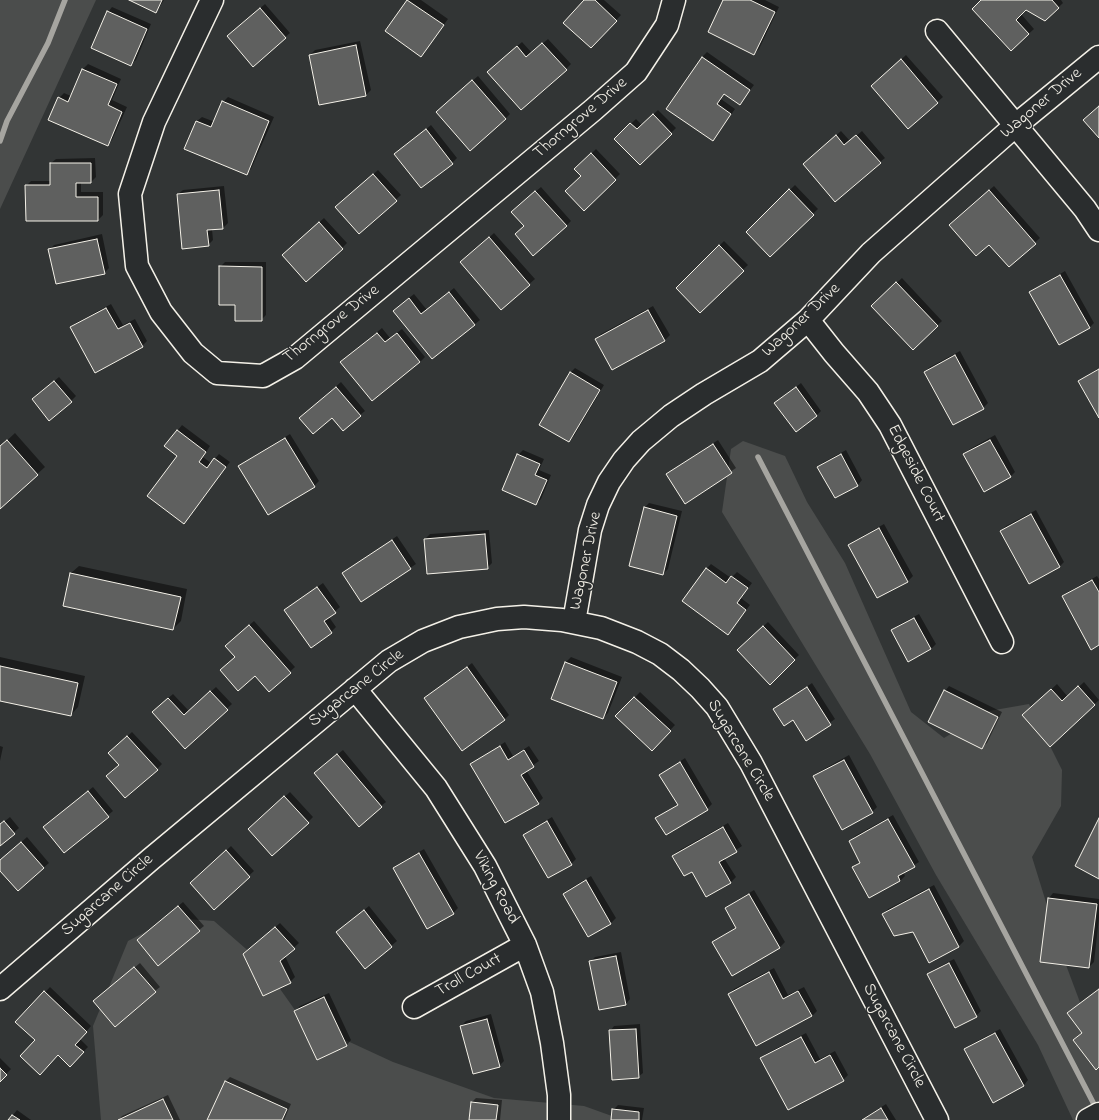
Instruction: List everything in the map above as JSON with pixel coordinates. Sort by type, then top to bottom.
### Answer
[{"type":"street","name":"Thorngrove Drive","points":[[212,0],[154,122],[130,194],[137,266],[161,312],[193,353],[217,373],[263,376],[295,358],[593,110],[636,72],[667,25],[674,0]]},
{"type":"street","points":[[937,31],[1085,209],[1099,230]]},
{"type":"street","name":"Wagoner Drive","points":[[574,622],[590,530],[598,505],[609,482],[624,460],[641,441],[671,416],[704,394],[760,361],[808,320],[871,253],[1016,125],[1099,57]]},
{"type":"street","name":"Edgeside Court","points":[[808,320],[868,392],[890,425],[1002,642]]},
{"type":"street","name":"Sugarcane Circle","points":[[0,989],[150,859],[354,688],[389,661],[416,645],[459,627],[497,619],[524,617],[574,622],[615,633],[660,654],[686,674],[717,708],[751,763],[936,1120]]},
{"type":"street","name":"Viking Road","points":[[354,688],[436,788],[485,866],[525,946],[542,992],[552,1043],[559,1095],[559,1120]]},
{"type":"street","name":"Troll Court","points":[[414,1007],[525,946]]},
{"type":"street","points":[[1088,1120],[1099,1114]]},
{"type":"shaded area","points":[[0,0],[96,0],[0,209]]},
{"type":"shaded area","points":[[743,441],[785,456],[807,502],[845,563],[911,712],[944,738],[989,711],[1029,704],[1062,770],[1061,806],[1032,857],[1063,957],[1099,1053],[1099,1120],[1073,1120],[1038,1045],[936,875],[870,754],[722,512],[731,449]]},
{"type":"shaded area","points":[[172,918],[214,921],[261,962],[302,1020],[393,1062],[494,1098],[584,1106],[623,1120],[101,1120],[93,1026],[128,941]]},
{"type":"building","points":[[129,0],[162,0],[156,13]]},
{"type":"building","points":[[407,0],[444,25],[421,57],[385,31]]},
{"type":"building","points":[[584,0],[595,0],[617,21],[591,48],[563,23]]},
{"type":"building","points":[[723,0],[750,0],[775,12],[754,55],[708,32]]},
{"type":"building","points":[[981,0],[1052,0],[1059,8],[1045,21],[1026,10],[1016,20],[1029,34],[1011,51],[972,9]]},
{"type":"building","points":[[260,8],[286,38],[253,67],[227,36]]},
{"type":"building","points":[[107,11],[147,29],[131,66],[91,48]]},
{"type":"building","points":[[542,43],[567,70],[521,110],[487,72],[517,46],[526,57]]},
{"type":"building","points":[[356,45],[366,96],[319,105],[309,55]]},
{"type":"building","points":[[702,57],[750,90],[740,105],[724,94],[717,104],[731,114],[713,141],[666,109]]},
{"type":"building","points":[[901,59],[938,103],[908,129],[871,86]]},
{"type":"building","points":[[82,69],[117,84],[108,105],[122,112],[108,146],[48,120],[58,97],[68,102]]},
{"type":"building","points":[[472,80],[506,119],[470,151],[436,112]]},
{"type":"building","points":[[222,101],[269,121],[247,175],[184,149],[196,121],[211,127]]},
{"type":"building","points":[[1099,106],[1099,138],[1083,120]]},
{"type":"building","points":[[653,114],[672,134],[640,165],[614,139],[630,123],[637,129]]},
{"type":"building","points":[[426,129],[453,164],[421,188],[394,154]]},
{"type":"building","points":[[836,135],[844,145],[856,135],[881,163],[835,202],[803,164]]},
{"type":"building","points":[[591,153],[616,180],[584,211],[565,191],[581,176],[574,169]]},
{"type":"building","points":[[50,163],[91,163],[91,183],[76,183],[76,197],[98,197],[98,221],[26,221],[25,185],[50,185]]},
{"type":"building","points":[[373,174],[397,201],[359,234],[335,207]]},
{"type":"building","points":[[789,189],[814,215],[770,257],[746,232]]},
{"type":"building","points":[[219,190],[223,229],[207,230],[209,246],[182,249],[177,194]]},
{"type":"building","points":[[989,190],[1036,244],[1009,267],[989,245],[976,256],[949,225]]},
{"type":"building","points":[[535,191],[567,226],[533,256],[515,234],[524,226],[511,212]]},
{"type":"building","points":[[319,222],[343,249],[306,282],[282,255]]},
{"type":"building","points":[[489,237],[530,285],[501,310],[460,262]]},
{"type":"building","points":[[97,239],[105,274],[56,284],[48,249]]},
{"type":"building","points":[[719,245],[744,271],[700,313],[676,288]]},
{"type":"building","points":[[219,266],[262,267],[262,321],[235,321],[235,305],[219,305]]},
{"type":"building","points":[[1060,275],[1090,328],[1059,345],[1029,292]]},
{"type":"building","points":[[896,282],[938,326],[913,350],[871,306]]},
{"type":"building","points":[[449,292],[475,325],[432,359],[393,311],[409,298],[421,314]]},
{"type":"building","points":[[106,308],[118,329],[130,323],[143,347],[95,373],[70,327]]},
{"type":"building","points":[[648,310],[665,341],[612,370],[595,339]]},
{"type":"building","points":[[377,333],[385,342],[397,333],[420,362],[372,401],[340,362]]},
{"type":"building","points":[[955,355],[984,409],[953,425],[924,372]]},
{"type":"building","points":[[1099,369],[1099,418],[1078,381]]},
{"type":"building","points":[[570,372],[600,390],[569,442],[539,425]]},
{"type":"building","points":[[54,381],[72,402],[49,421],[32,399]]},
{"type":"building","points":[[336,387],[361,416],[343,431],[332,418],[313,434],[299,418]]},
{"type":"building","points":[[796,387],[817,416],[796,432],[774,403]]},
{"type":"building","points":[[177,430],[206,452],[199,462],[207,468],[214,458],[226,467],[184,524],[147,496],[177,456],[164,446]]},
{"type":"building","points":[[285,438],[315,487],[268,515],[238,466]]},
{"type":"building","points":[[7,440],[38,475],[0,509],[0,446]]},
{"type":"building","points":[[990,440],[1011,477],[984,492],[963,454]]},
{"type":"building","points":[[713,444],[732,473],[685,504],[666,474]]},
{"type":"building","points":[[517,454],[540,464],[535,475],[547,480],[536,505],[502,490]]},
{"type":"building","points":[[841,454],[858,486],[835,498],[817,467]]},
{"type":"building","points":[[644,507],[677,516],[663,575],[629,566]]},
{"type":"building","points":[[1031,514],[1060,567],[1029,584],[1000,531]]},
{"type":"building","points":[[879,528],[908,582],[877,598],[848,545]]},
{"type":"building","points":[[485,534],[488,569],[427,574],[424,539]]},
{"type":"building","points":[[392,540],[411,569],[361,602],[342,573]]},
{"type":"building","points":[[706,568],[726,583],[731,576],[748,588],[737,603],[746,610],[728,635],[682,601]]},
{"type":"building","points":[[70,573],[181,597],[173,630],[63,606]]},
{"type":"building","points":[[1092,580],[1099,592],[1099,645],[1091,650],[1062,596]]},
{"type":"building","points":[[317,587],[336,613],[324,621],[332,633],[311,648],[284,610]]},
{"type":"building","points":[[914,618],[931,649],[908,662],[891,630]]},
{"type":"building","points":[[249,625],[291,673],[269,692],[255,676],[238,691],[220,670],[235,657],[225,646]]},
{"type":"building","points":[[763,626],[795,660],[770,685],[737,650]]},
{"type":"building","points":[[565,662],[617,682],[603,719],[551,699]]},
{"type":"building","points":[[0,666],[78,683],[71,716],[0,701]]},
{"type":"building","points":[[467,667],[505,720],[462,751],[424,698]]},
{"type":"building","points":[[1078,686],[1095,705],[1050,747],[1022,715],[1051,689],[1062,701]]},
{"type":"building","points":[[807,687],[831,725],[806,741],[793,720],[784,726],[773,709]]},
{"type":"building","points":[[944,690],[998,717],[982,749],[928,722]]},
{"type":"building","points":[[210,691],[228,710],[185,749],[152,712],[168,698],[184,715]]},
{"type":"building","points":[[634,697],[671,731],[652,751],[615,716]]},
{"type":"building","points":[[127,736],[158,770],[125,798],[106,776],[119,765],[108,753]]},
{"type":"building","points":[[500,746],[508,760],[524,750],[534,767],[521,775],[539,804],[505,823],[470,764]]},
{"type":"building","points":[[337,754],[382,807],[359,827],[314,773]]},
{"type":"building","points":[[844,760],[873,813],[842,830],[813,776]]},
{"type":"building","points":[[680,762],[708,810],[666,835],[655,818],[678,805],[659,775]]},
{"type":"building","points":[[88,791],[109,817],[64,853],[43,827]]},
{"type":"building","points":[[284,796],[309,823],[272,856],[248,829]]},
{"type":"building","points":[[1099,818],[1099,879],[1075,866]]},
{"type":"building","points":[[888,819],[915,867],[898,876],[900,881],[869,898],[852,867],[860,863],[849,841]]},
{"type":"building","points":[[4,821],[15,834],[0,846],[0,824]]},
{"type":"building","points":[[547,821],[572,865],[548,878],[523,835]]},
{"type":"building","points":[[723,827],[737,852],[719,862],[731,883],[706,897],[692,872],[684,876],[672,856]]},
{"type":"building","points":[[21,842],[44,868],[18,891],[0,871],[0,860]]},
{"type":"building","points":[[226,850],[250,877],[214,910],[190,883]]},
{"type":"building","points":[[419,853],[454,914],[427,929],[393,868]]},
{"type":"building","points":[[586,880],[611,924],[588,937],[563,894]]},
{"type":"building","points":[[929,889],[959,947],[929,963],[913,932],[894,936],[882,914]]},
{"type":"building","points":[[749,894],[780,948],[732,976],[712,942],[736,928],[725,908]]},
{"type":"building","points":[[1048,898],[1097,904],[1089,968],[1040,962]]},
{"type":"building","points":[[178,906],[200,931],[158,966],[137,940]]},
{"type":"building","points":[[364,910],[392,947],[365,969],[336,932]]},
{"type":"building","points":[[275,927],[295,949],[280,961],[291,983],[263,996],[243,954]]},
{"type":"building","points":[[616,956],[626,1005],[599,1010],[589,961]]},
{"type":"building","points":[[949,963],[977,1017],[955,1028],[927,974]]},
{"type":"building","points":[[134,967],[156,992],[115,1027],[93,1001]]},
{"type":"building","points":[[769,972],[783,999],[798,991],[812,1016],[756,1046],[728,994]]},
{"type":"building","points":[[1099,989],[1099,1067],[1096,1070],[1073,1040],[1082,1033],[1067,1013]]},
{"type":"building","points":[[44,991],[87,1032],[75,1045],[84,1052],[70,1067],[58,1055],[40,1075],[20,1056],[35,1040],[15,1022]]},
{"type":"building","points":[[324,997],[347,1046],[317,1060],[294,1011]]},
{"type":"building","points":[[487,1019],[500,1067],[473,1074],[460,1026]]},
{"type":"building","points":[[636,1029],[639,1078],[612,1080],[609,1030]]},
{"type":"building","points":[[995,1033],[1024,1086],[993,1103],[964,1049]]},
{"type":"building","points":[[801,1037],[815,1063],[830,1055],[844,1081],[788,1110],[760,1058]]},
{"type":"building","points":[[0,1068],[7,1075],[0,1082]]},
{"type":"building","points":[[225,1081],[287,1109],[282,1120],[207,1120]]},
{"type":"building","points":[[163,1099],[173,1120],[118,1120]]},
{"type":"building","points":[[471,1102],[498,1105],[496,1120],[469,1120]]},
{"type":"building","points":[[881,1108],[888,1120],[862,1120]]},
{"type":"building","points":[[612,1109],[639,1112],[639,1120],[611,1120]]},
{"type":"building","points":[[12,1115],[20,1120],[8,1120]]},
{"type":"waterway","points":[[0,141],[7,121],[48,43],[65,0]]},
{"type":"waterway","points":[[758,457],[1097,1110]]}]
